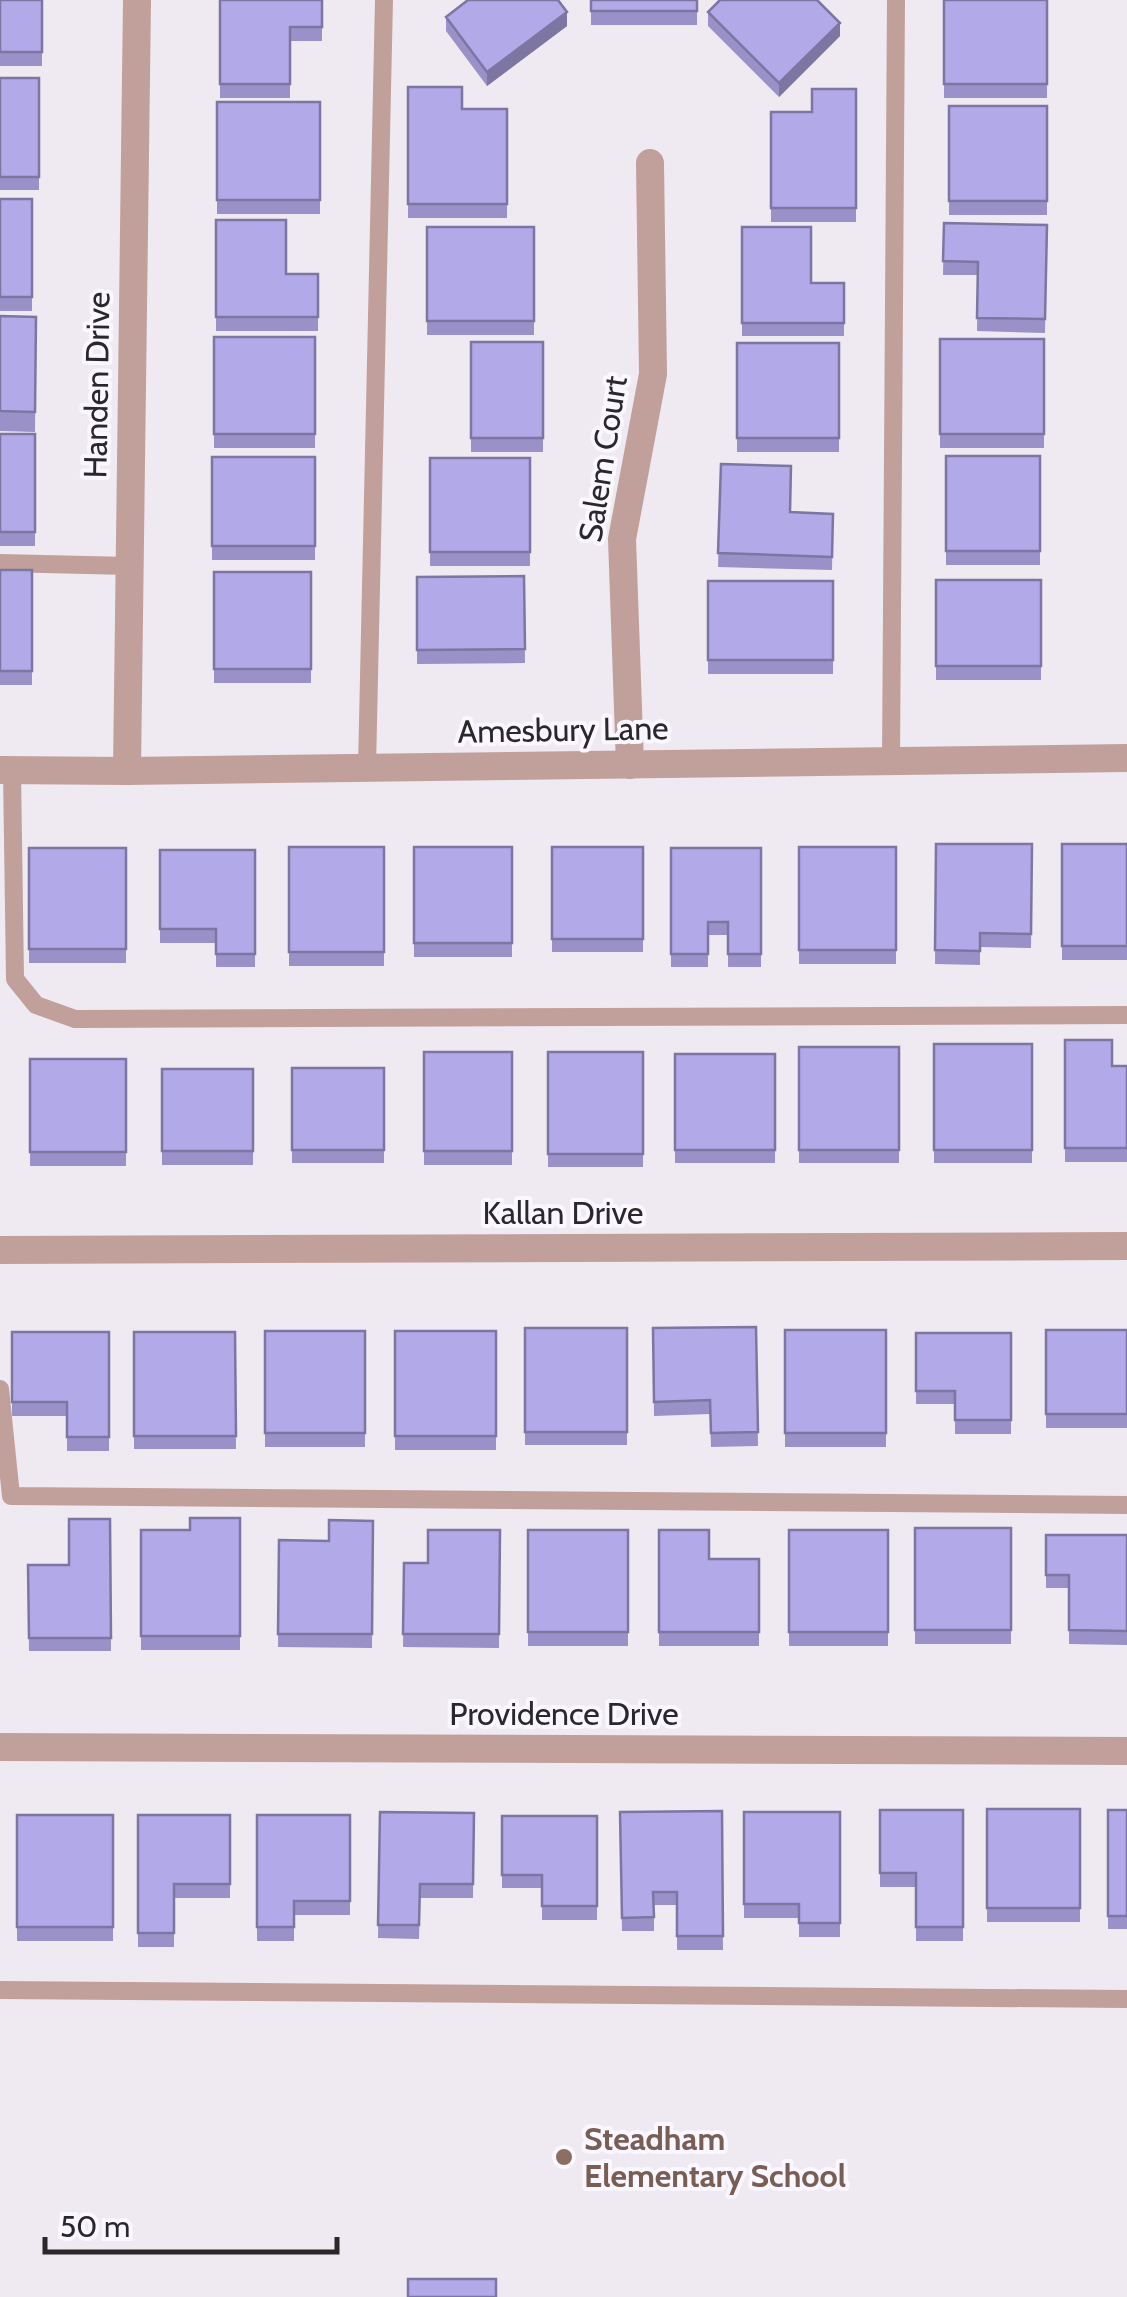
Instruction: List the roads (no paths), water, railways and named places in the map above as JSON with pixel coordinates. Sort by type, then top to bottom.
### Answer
[{"type":"street","name":"Handen Drive","points":[[128,771],[138,0]]},
{"type":"street","name":"Salem Court","points":[[630,764],[622,539],[653,374],[650,163]]},
{"type":"street","name":"Amesbury Lane","points":[[6,770],[1127,758]]},
{"type":"street","name":"Kallan Drive","points":[[0,1250],[1127,1246]]},
{"type":"street","name":"Providence Drive","points":[[0,1747],[1127,1751]]},
{"type":"lane","points":[[367,768],[384,0]]},
{"type":"lane","points":[[890,761],[896,0]]},
{"type":"lane","points":[[0,562],[130,566]]},
{"type":"lane","points":[[6,770],[15,979],[36,1005],[75,1019],[1127,1015]]},
{"type":"lane","points":[[0,1389],[11,1496],[1127,1505]]},
{"type":"lane","points":[[0,1990],[1127,1999]]},
{"type":"place","name":"Steadham Elementary School","points":[[564,2157]]}]
